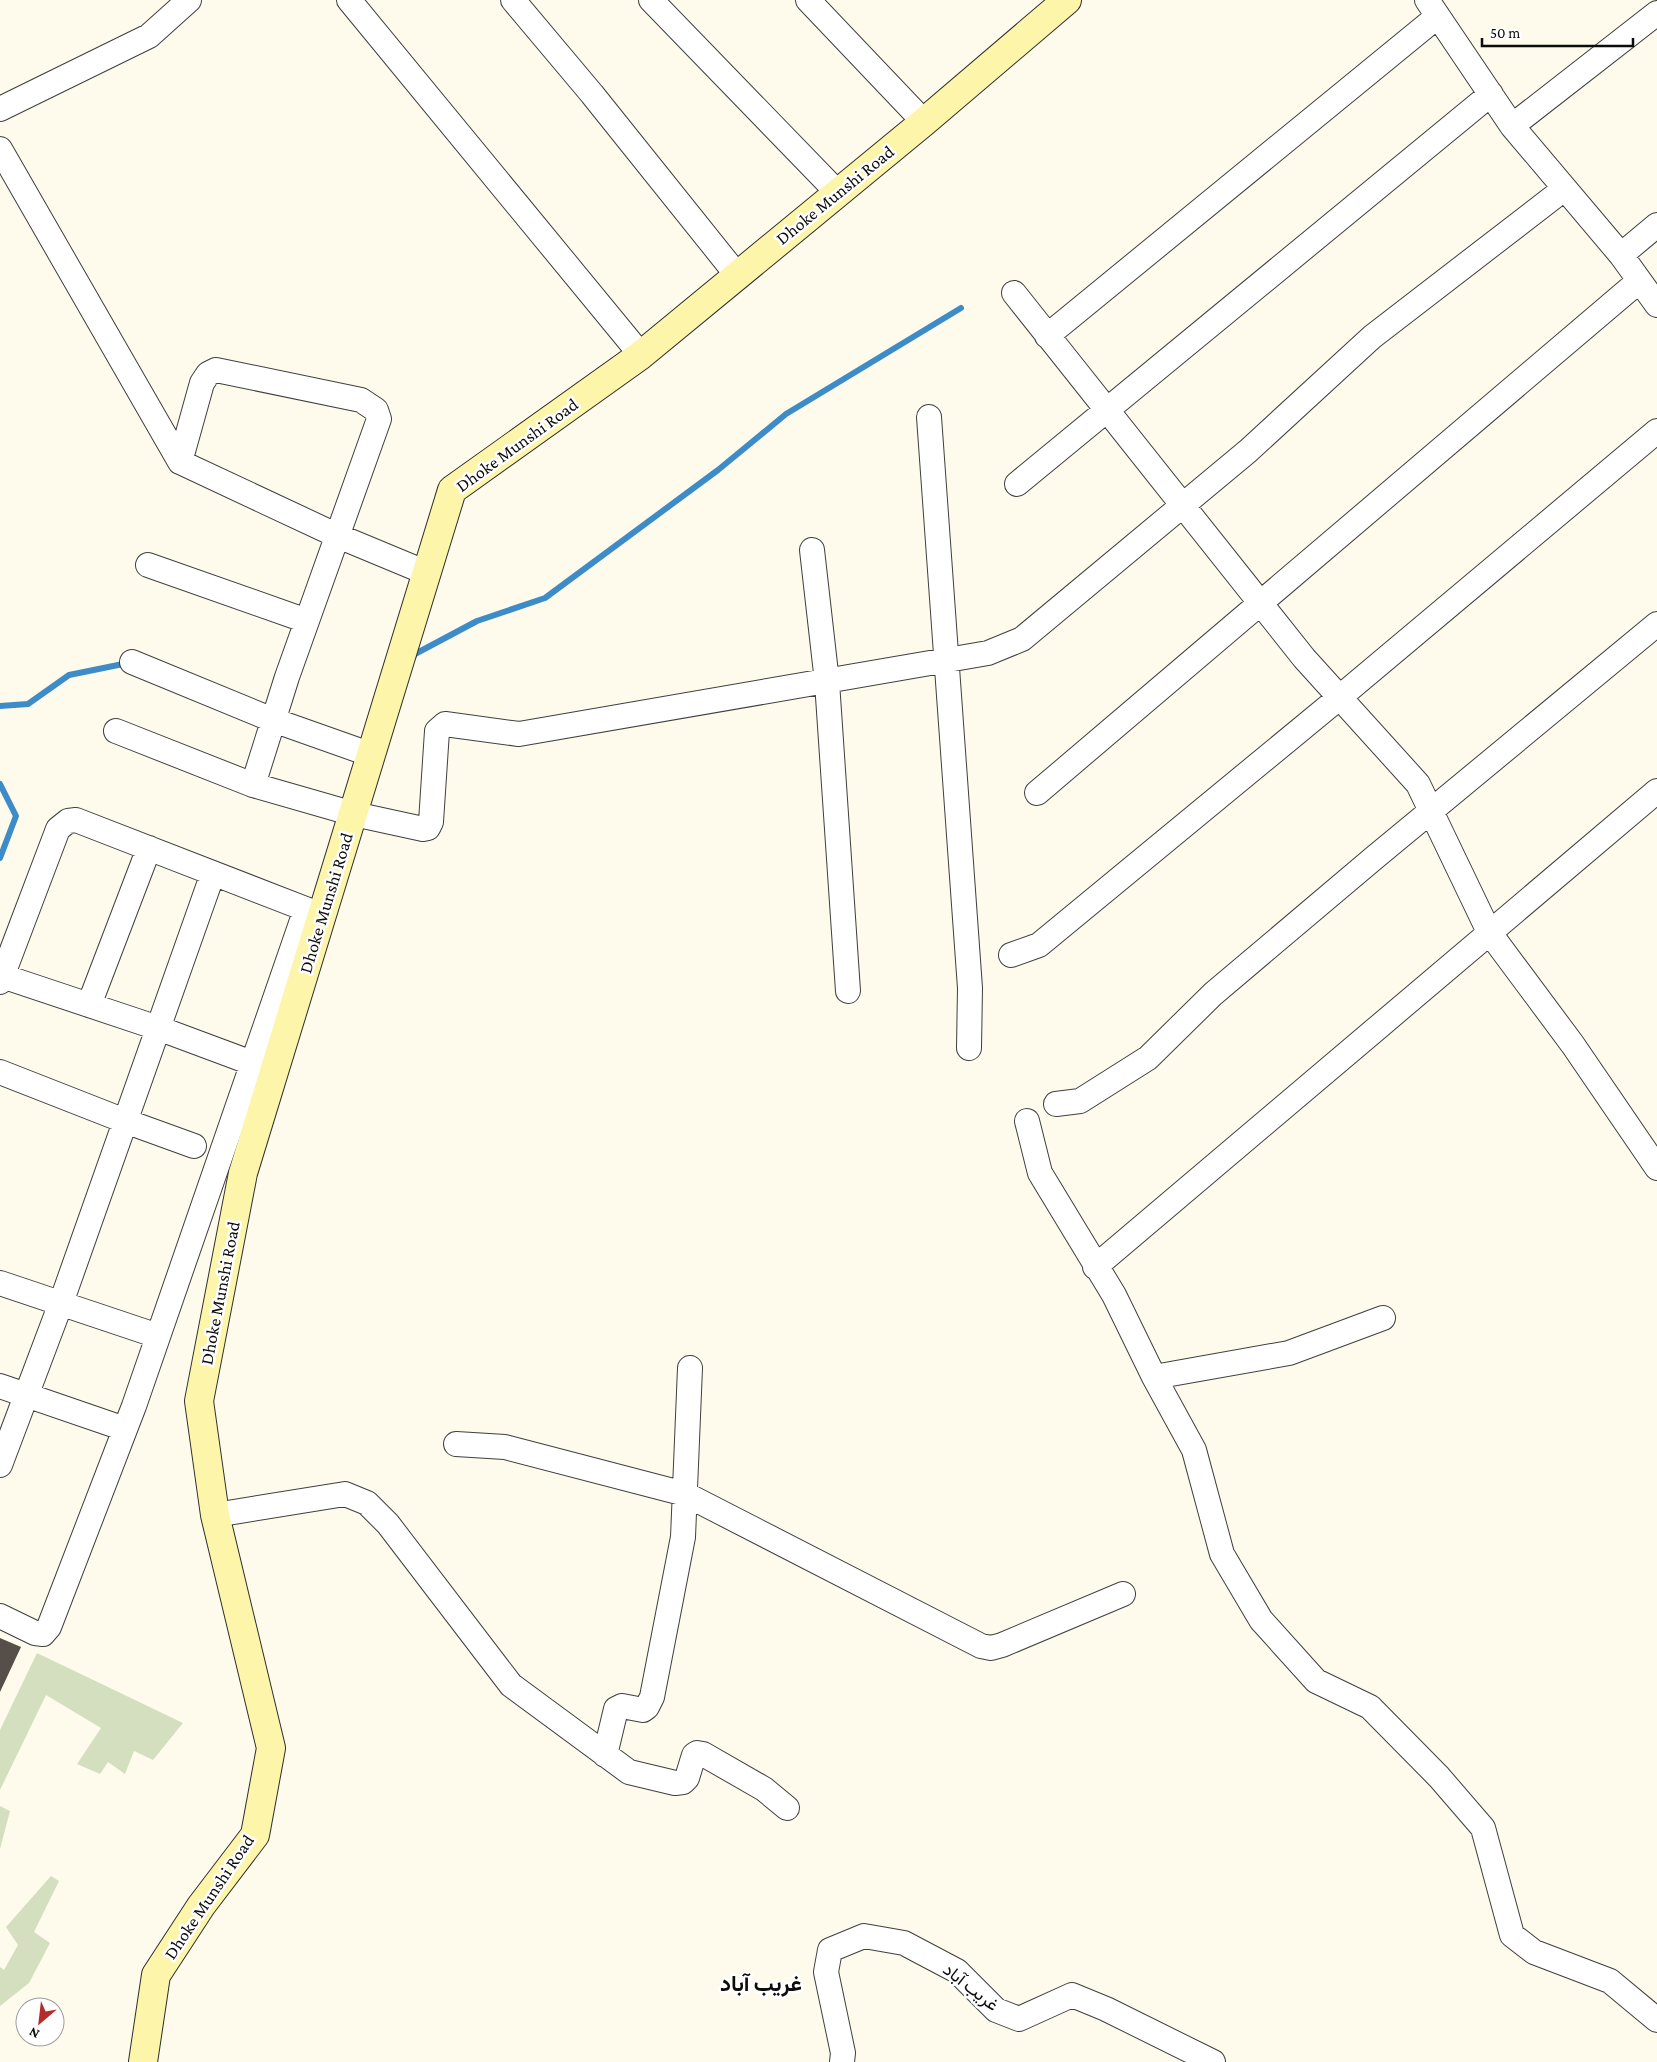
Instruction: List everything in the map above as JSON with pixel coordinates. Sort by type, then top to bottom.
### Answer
[{"type":"street","points":[[0,109],[149,36],[189,0]]},
{"type":"street","points":[[349,0],[641,355]]},
{"type":"street","points":[[513,0],[592,94],[737,276]]},
{"type":"street","points":[[651,0],[838,193]]},
{"type":"street","points":[[808,0],[924,122]]},
{"type":"street","name":"Dhoke Munshi Road","points":[[143,2062],[156,1975],[200,1906],[254,1835],[271,1748],[215,1514],[199,1401],[243,1173],[314,912],[354,814],[452,490],[641,355],[924,122],[1067,0]]},
{"type":"street","points":[[1048,336],[1433,8],[1512,126],[1620,255],[1657,305]]},
{"type":"street","points":[[1512,126],[1657,13]]},
{"type":"street","points":[[1016,484],[1491,94]]},
{"type":"street","points":[[0,149],[180,462],[338,536],[427,573]]},
{"type":"street","points":[[116,732],[253,784],[354,814],[423,829],[428,828],[430,822],[437,731],[445,724],[519,734],[946,662],[988,653],[1022,639],[1248,450],[1372,337],[1564,188]]},
{"type":"street","points":[[1620,255],[1657,225]]},
{"type":"street","points":[[1037,793],[1639,281]]},
{"type":"street","points":[[1014,293],[1304,658],[1418,784],[1489,932],[1654,1156]]},
{"type":"street","points":[[180,462],[202,383],[208,374],[216,370],[361,400],[376,410],[379,419],[307,621],[253,784]]},
{"type":"street","points":[[929,417],[970,988],[969,1048]]},
{"type":"street","points":[[1011,955],[1039,944],[1340,697],[1657,431]]},
{"type":"street","points":[[812,550],[827,682],[848,991]]},
{"type":"street","points":[[148,565],[307,621]]},
{"type":"street","points":[[1056,1104],[1080,1101],[1148,1058],[1213,994],[1431,810],[1657,624]]},
{"type":"street","points":[[132,662],[273,720],[372,755]]},
{"type":"street","points":[[1096,1267],[1657,791]]},
{"type":"street","points":[[0,1616],[35,1633],[43,1634],[49,1627],[125,1429],[252,1063],[314,912],[76,820],[68,821],[58,829],[1,979],[158,1028],[252,1063]]},
{"type":"street","points":[[89,1005],[149,848]]},
{"type":"street","points":[[0,1465],[61,1303],[213,873]]},
{"type":"street","points":[[0,1072],[194,1146]]},
{"type":"street","points":[[1027,1121],[1040,1174],[1114,1295],[1154,1377],[1194,1450],[1222,1554],[1261,1620],[1316,1681],[1370,1707],[1439,1777],[1484,1828],[1512,1935],[1534,1952],[1610,1981],[1657,2020]]},
{"type":"street","points":[[0,1283],[158,1336]]},
{"type":"street","points":[[1154,1377],[1289,1352],[1383,1318]]},
{"type":"street","points":[[605,1755],[616,1709],[622,1706],[642,1710],[647,1707],[652,1698],[683,1537],[690,1368]]},
{"type":"street","points":[[0,1386],[125,1429]]},
{"type":"street","points":[[456,1444],[505,1447],[685,1494],[981,1646],[991,1648],[1002,1645],[1123,1594]]},
{"type":"street","points":[[215,1514],[345,1494],[367,1503],[388,1524],[511,1685],[605,1755],[629,1772],[675,1783],[683,1782],[687,1778],[694,1755],[697,1753],[703,1754],[764,1789],[787,1808]]},
{"type":"street","name":"غریب آباد","points":[[842,2062],[844,2053],[826,1972],[830,1950],[864,1936],[904,1944],[957,1971],[996,2010],[1019,2019],[1072,1995],[1106,2009],[1213,2062]]},
{"type":"green space","points":[[37,1653],[183,1723],[153,1760],[134,1751],[125,1774],[108,1762],[100,1774],[77,1764],[101,1728],[46,1695],[0,1790],[0,1730]]},
{"type":"green space","points":[[0,1806],[10,1811],[0,1849]]},
{"type":"green space","points":[[51,1876],[59,1881],[34,1932],[50,1943],[29,1983],[0,2006],[0,1967],[4,1970],[18,1945],[6,1927]]},
{"type":"building","points":[[0,1638],[21,1647],[0,1692]]},
{"type":"waterway","points":[[412,660],[415,654],[477,621],[545,598],[718,470],[786,414],[961,308]]},
{"type":"waterway","points":[[0,706],[28,704],[69,675],[128,663]]},
{"type":"waterway","points":[[0,784],[16,816],[0,858]]},
{"type":"district","name":"غریب آباد","points":[[761,1983]]}]
